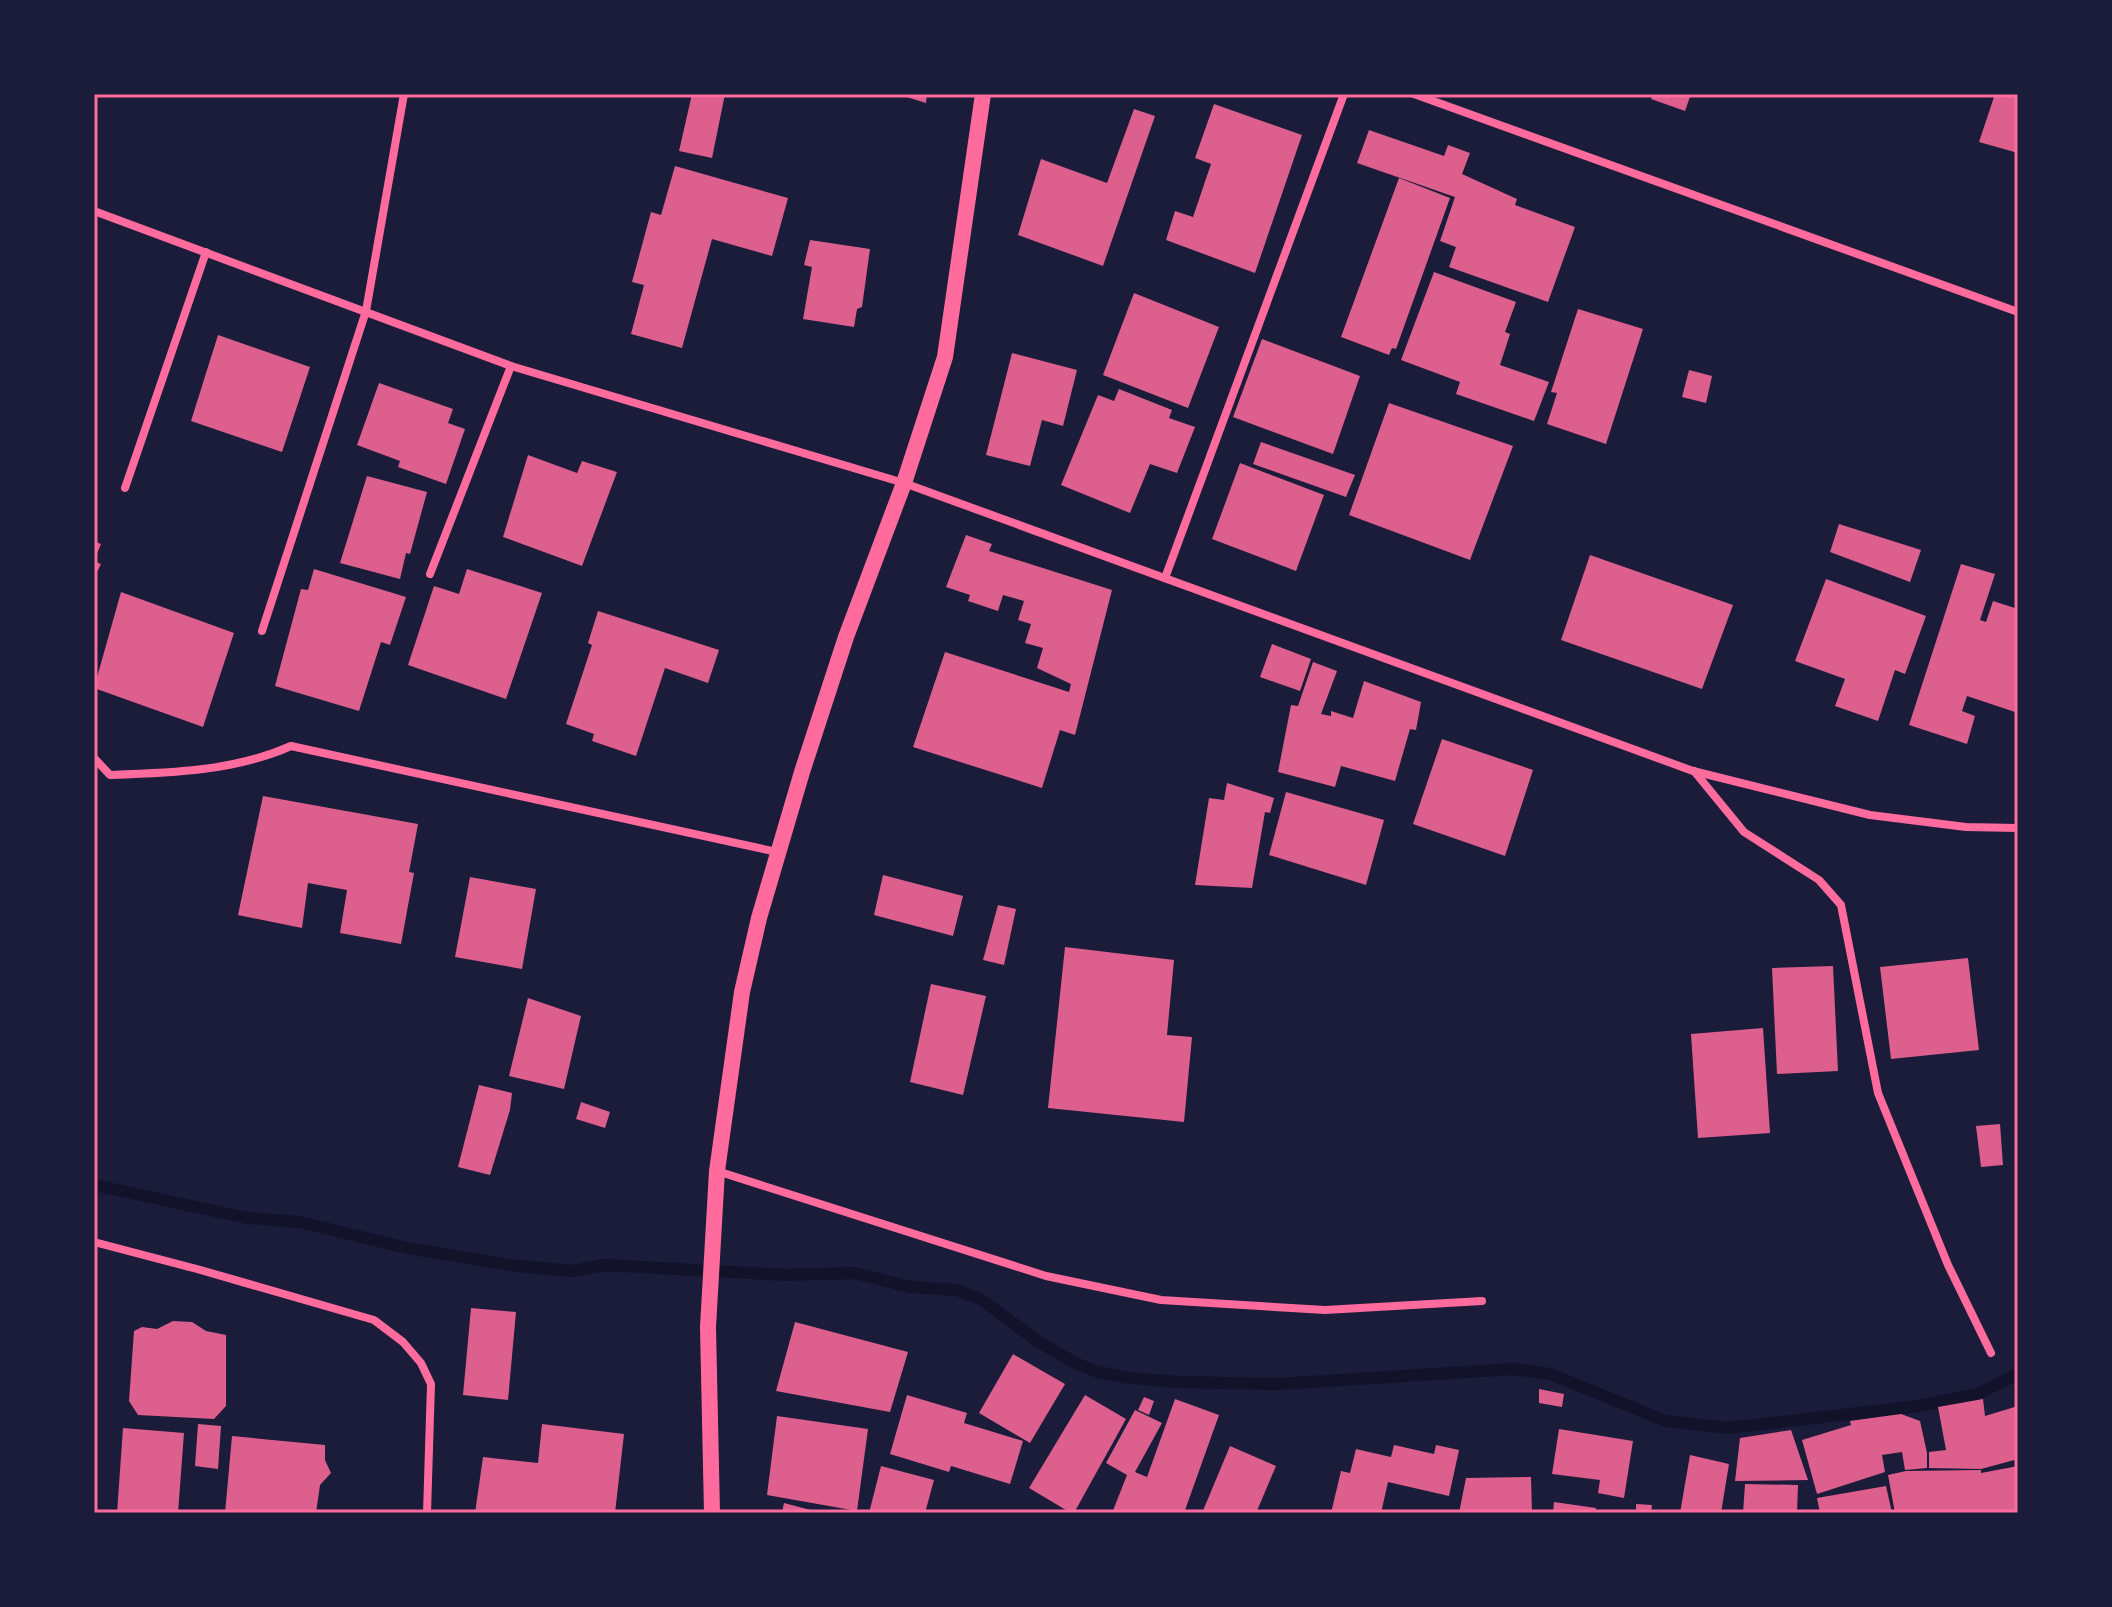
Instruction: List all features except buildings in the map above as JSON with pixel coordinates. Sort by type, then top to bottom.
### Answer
[{"type":"main road","points":[[712,1513],[708,1327],[717,1171],[742,992],[777,852],[846,637],[904,483],[945,357],[983,94]]},
{"type":"street","points":[[262,631],[366,311],[404,94]]},
{"type":"street","points":[[1165,578],[1344,94]]},
{"type":"street","points":[[1414,94],[2018,312]]},
{"type":"street","points":[[94,211],[511,366],[904,483],[1693,771],[1870,815],[1966,827],[2018,828]]},
{"type":"street","points":[[125,488],[206,252]]},
{"type":"street","points":[[430,574],[511,366]]},
{"type":"street","points":[[94,758],[110,775],[179,772],[266,758],[291,746],[777,852]]},
{"type":"street","points":[[1693,771],[1744,832],[1819,880],[1841,905],[1878,1093],[1948,1265],[1991,1353]]},
{"type":"street","points":[[717,1171],[1046,1276],[1161,1300],[1325,1310],[1482,1301]]},
{"type":"street","points":[[94,1242],[374,1320],[403,1342],[421,1363],[431,1384],[427,1513]]},
{"type":"waterway","points":[[94,1185],[247,1218],[300,1222],[407,1248],[516,1266],[573,1271],[604,1265],[786,1275],[855,1273],[910,1287],[957,1290],[982,1300],[1036,1340],[1075,1363],[1098,1372],[1129,1378],[1278,1384],[1514,1369],[1550,1374],[1666,1421],[1728,1428],[1919,1406],[1977,1394],[2018,1374]]}]
